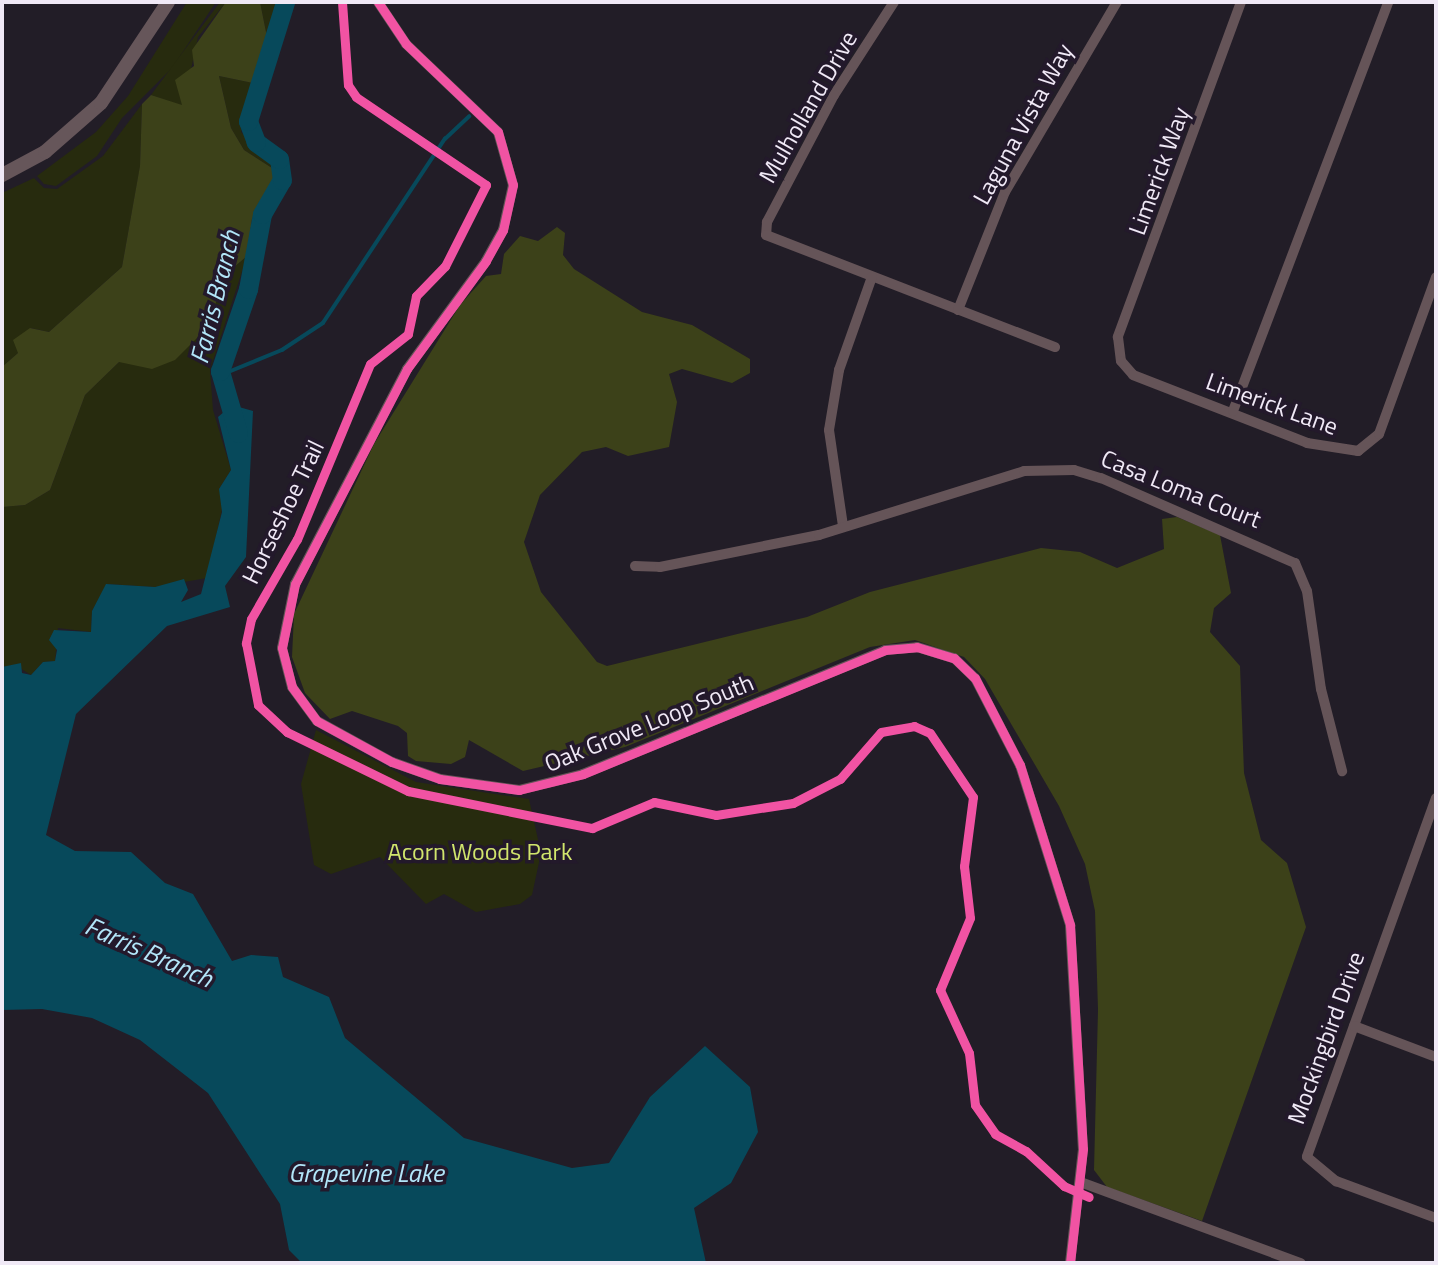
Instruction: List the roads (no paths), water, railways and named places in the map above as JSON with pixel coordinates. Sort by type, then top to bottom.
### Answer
[{"type":"main road","points":[[2,175],[44,152],[101,103],[168,2]]},
{"type":"street","name":"Oak Grove Loop South","points":[[377,2],[406,44],[498,132],[513,186],[503,230],[486,261],[402,378],[295,584],[282,648],[292,687],[317,721],[392,762],[450,781],[519,790],[583,774],[885,650],[917,647],[954,658],[975,678],[1020,765],[1064,896],[1083,1183],[1070,1263]]},
{"type":"street","name":"Mulholland Drive","points":[[872,277],[766,235],[767,222],[834,95],[894,2]]},
{"type":"street","name":"Laguna Vista Way","points":[[958,310],[1004,192],[1117,2]]},
{"type":"street","name":"Limerick Way","points":[[1117,354],[1241,2]]},
{"type":"street","points":[[1233,411],[1388,2]]},
{"type":"street","points":[[843,526],[829,430],[839,370],[872,277],[1055,347]]},
{"type":"street","name":"Limerick Lane","points":[[1117,354],[1133,375],[1331,450],[1366,448],[1379,434],[1436,277]]},
{"type":"street","name":"Casa Loma Court","points":[[635,566],[743,552],[843,526],[999,478],[1074,470],[1282,554],[1301,572],[1307,592],[1321,689],[1342,771]]},
{"type":"street","name":"Mockingbird Drive","points":[[1436,798],[1307,1157],[1336,1181],[1436,1218]]},
{"type":"street","points":[[1354,1026],[1436,1056]]},
{"type":"street","points":[[1083,1183],[1301,1263]]},
{"type":"water","name":"Grapevine Lake","points":[[232,405],[253,411],[246,557],[225,586],[230,607],[167,626],[76,714],[46,835],[75,851],[131,852],[165,883],[193,894],[232,961],[251,955],[278,957],[283,977],[329,997],[345,1038],[464,1138],[572,1168],[609,1163],[650,1097],[705,1046],[750,1087],[758,1132],[731,1183],[694,1208],[706,1263],[302,1263],[289,1250],[280,1204],[208,1093],[140,1040],[92,1018],[42,1009],[2,1010],[2,667],[21,663],[22,673],[31,675],[43,662],[55,661],[57,650],[49,640],[54,630],[91,632],[92,611],[106,584],[155,587],[184,579],[188,590],[181,602],[201,594],[222,512],[219,489],[231,470],[218,417]]},
{"type":"waterway","name":"Farris Branch","points":[[238,433],[220,371],[248,289],[262,214],[282,180],[279,159],[256,142],[248,121],[285,2]]},
{"type":"waterway","points":[[221,375],[282,350],[323,323],[445,139],[469,117]]},
{"type":"park label","name":"Acorn Woods Park","points":[[480,852]]}]
